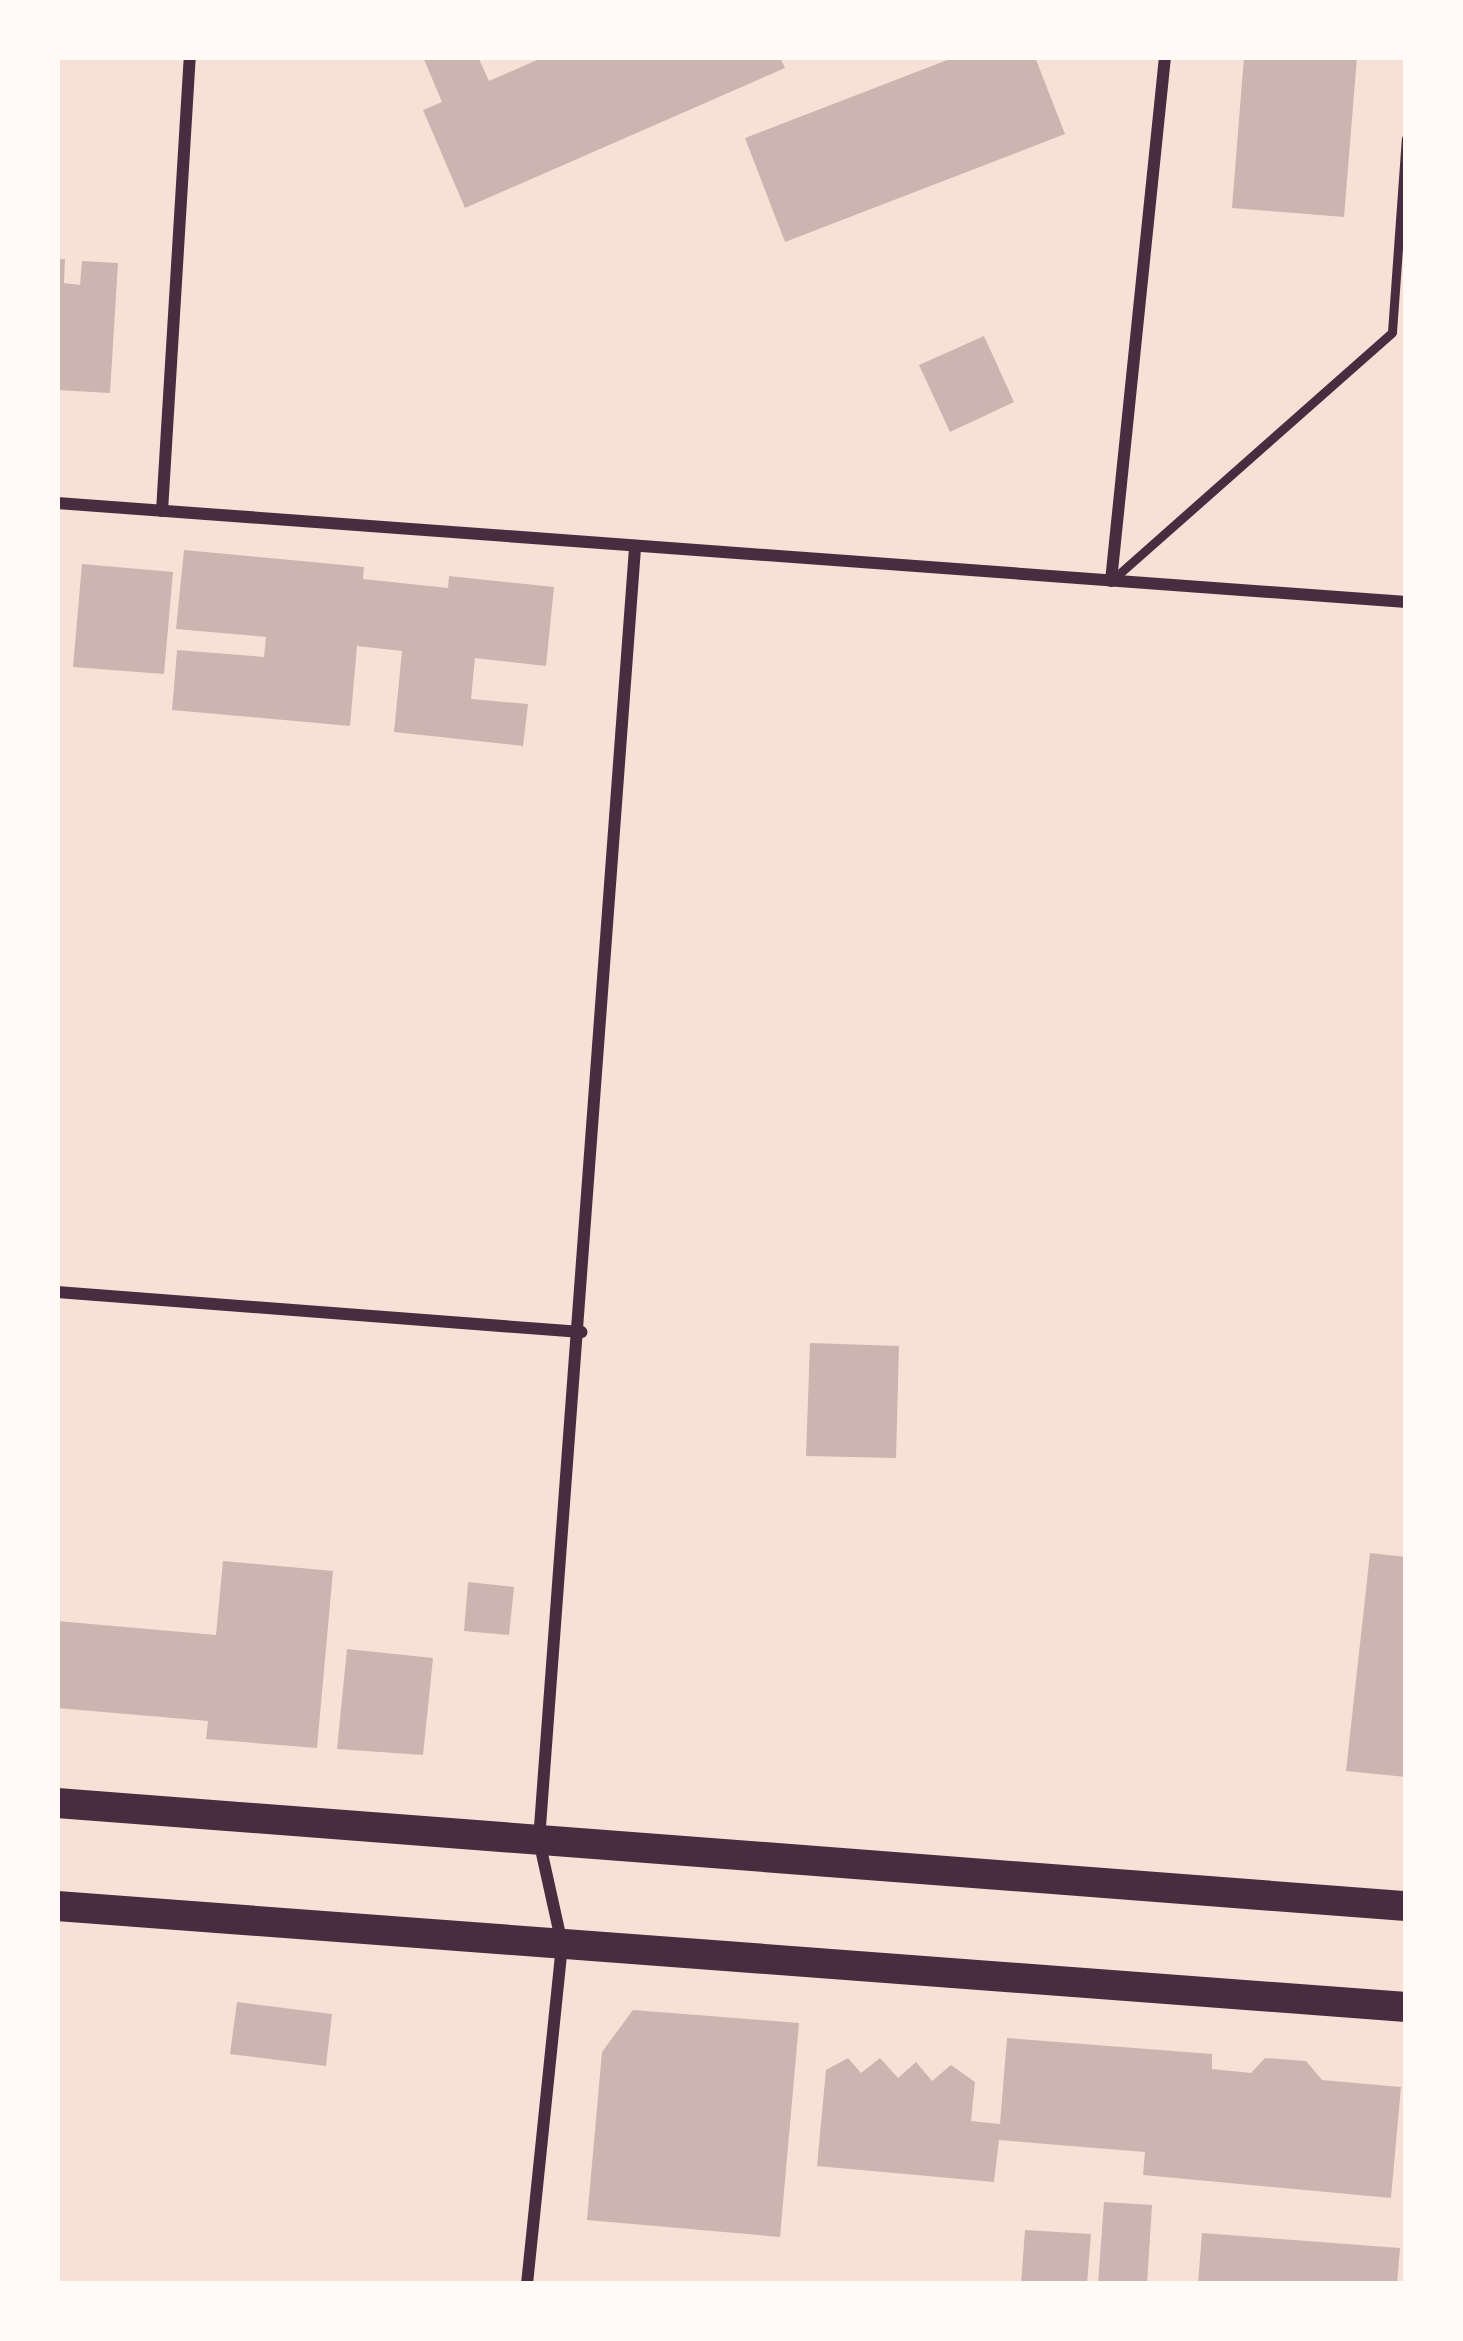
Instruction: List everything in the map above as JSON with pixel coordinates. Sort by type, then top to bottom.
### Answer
[{"type":"main road","points":[[57,1803],[1406,1906]]},
{"type":"main road","points":[[57,1906],[1406,2007]]},
{"type":"street","points":[[162,511],[190,57]]},
{"type":"street","points":[[1111,581],[1165,57]]},
{"type":"street","points":[[57,502],[1406,602]]},
{"type":"street","points":[[527,2284],[562,1944],[538,1840],[581,1332],[635,548]]},
{"type":"street","points":[[57,1292],[581,1332]]},
{"type":"lane","points":[[1111,581],[1392,332],[1406,139]]},
{"type":"building","points":[[423,57],[478,57],[489,81],[544,57],[780,57],[785,68],[465,208],[423,110],[442,102]]},
{"type":"building","points":[[955,57],[1035,57],[1065,134],[785,242],[745,138]]},
{"type":"building","points":[[1244,57],[1357,57],[1344,217],[1232,208]]},
{"type":"building","points":[[57,259],[65,259],[64,283],[80,285],[82,261],[118,263],[110,393],[57,390]]},
{"type":"building","points":[[984,336],[1014,402],[950,432],[919,365]]},
{"type":"building","points":[[184,550],[364,567],[363,579],[448,588],[449,576],[554,587],[546,666],[475,658],[471,699],[528,704],[523,746],[394,732],[402,651],[357,646],[350,726],[172,710],[177,650],[264,657],[266,637],[176,629]]},
{"type":"building","points":[[82,564],[173,572],[164,674],[73,667]]},
{"type":"building","points":[[810,1343],[899,1346],[896,1458],[806,1456]]},
{"type":"building","points":[[1370,1553],[1406,1557],[1406,1777],[1346,1771]]},
{"type":"building","points":[[223,1561],[333,1571],[317,1748],[206,1739],[208,1721],[57,1708],[57,1621],[216,1635]]},
{"type":"building","points":[[468,1582],[514,1587],[509,1635],[464,1631]]},
{"type":"building","points":[[347,1649],[433,1658],[423,1755],[337,1749]]},
{"type":"building","points":[[237,2002],[332,2014],[326,2066],[230,2054]]},
{"type":"building","points":[[633,2010],[799,2023],[780,2237],[587,2220],[602,2052]]},
{"type":"building","points":[[1007,2038],[1212,2054],[1212,2069],[1251,2073],[1265,2058],[1306,2061],[1322,2080],[1401,2087],[1391,2198],[1143,2175],[1145,2152],[999,2140],[994,2182],[817,2166],[826,2070],[848,2058],[861,2073],[880,2058],[898,2078],[916,2062],[932,2081],[951,2065],[975,2082],[971,2121],[1000,2124]]},
{"type":"building","points":[[1104,2202],[1152,2205],[1147,2284],[1098,2284]]},
{"type":"building","points":[[1025,2230],[1091,2234],[1087,2284],[1021,2284]]},
{"type":"building","points":[[1202,2233],[1400,2248],[1397,2284],[1198,2284]]}]
